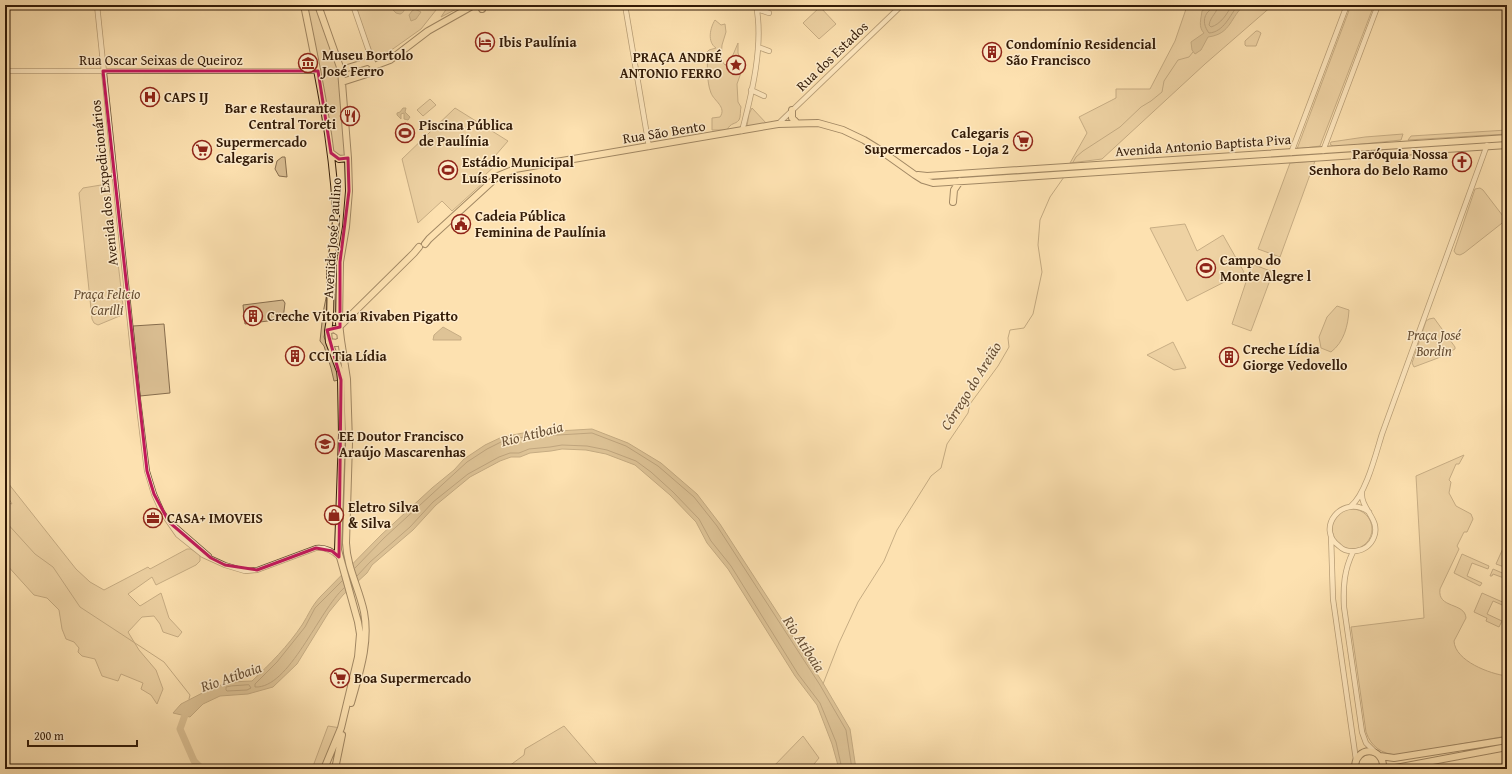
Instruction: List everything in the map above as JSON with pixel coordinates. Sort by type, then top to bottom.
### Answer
[{"type":"main road","name":"Avenida José Paulino","points":[[304,5],[318,71],[331,153],[336,211],[330,276],[332,309],[347,379],[349,436],[346,543],[349,565],[364,611],[366,623],[364,651],[335,769]]},
{"type":"main road","name":"Avenida José Paulino","points":[[318,5],[341,70],[348,158],[349,191],[346,227],[340,262],[337,332]]},
{"type":"main road","points":[[342,82],[370,73],[374,66],[390,60],[428,31],[474,5]]},
{"type":"main road","points":[[341,70],[367,62],[370,62],[374,66]]},
{"type":"main road","points":[[792,110],[792,118],[797,123]]},
{"type":"main road","name":"Rua São Bento","points":[[337,332],[423,244],[480,191],[498,176],[506,172],[539,164],[649,147],[778,124],[818,123],[843,130],[870,144],[915,175],[931,182]]},
{"type":"main road","name":"Avenida Antonio Baptista Piva","points":[[931,182],[960,181],[1081,166],[1507,138]]},
{"type":"main road","name":"Avenida Antonio Baptista Piva","points":[[925,176],[1066,174],[1507,145]]},
{"type":"main road","points":[[331,153],[339,159],[348,158]]},
{"type":"main road","points":[[1081,166],[1082,173]]},
{"type":"main road","name":"Rua São Bento","points":[[915,175],[925,176]]},
{"type":"main road","points":[[953,202],[954,190],[960,181]]},
{"type":"main road","points":[[329,342],[338,343],[337,332]]},
{"type":"main road","points":[[329,342],[337,332]]},
{"type":"main road","points":[[324,769],[341,728],[359,651],[359,628],[339,557],[338,542],[342,435],[341,380],[340,371],[329,342]]},
{"type":"main road","points":[[1355,769],[1356,760],[1359,756],[1367,752],[1394,758],[1507,740]]},
{"type":"main road","points":[[1390,769],[1507,747]]},
{"type":"main road","points":[[328,769],[332,751]]},
{"type":"main road","points":[[1378,755],[1383,760],[1383,769]]},
{"type":"street","name":"Avenida dos Expedicionários","points":[[97,5],[147,471],[154,494],[162,512],[174,531],[189,545],[203,555],[211,558]]},
{"type":"street","points":[[353,5],[374,66]]},
{"type":"street","points":[[625,5],[649,147]]},
{"type":"street","name":"Rua dos Estados","points":[[778,124],[902,5]]},
{"type":"street","points":[[1290,159],[1347,5]]},
{"type":"street","points":[[1320,157],[1378,5]]},
{"type":"street","points":[[757,7],[769,13]]},
{"type":"street","points":[[742,131],[752,90],[758,47],[759,24],[757,7]]},
{"type":"street","points":[[758,47],[769,51]]},
{"type":"street","name":"Rua Oscar Seixas de Queiroz","points":[[5,71],[318,71]]},
{"type":"street","points":[[752,90],[764,96]]},
{"type":"street","points":[[1351,506],[1355,502],[1370,471],[1486,147],[1493,139]]},
{"type":"street","points":[[1483,140],[1486,147]]},
{"type":"street","points":[[1331,535],[1335,544],[1343,550],[1353,552],[1362,550],[1369,545],[1374,538],[1376,529],[1375,524],[1362,500],[1362,489]]},
{"type":"street","points":[[1356,760],[1333,599],[1330,528],[1336,513],[1342,509],[1357,506],[1369,512]]},
{"type":"street","name":"Avenida dos Expedicionários","points":[[169,522],[211,558]]},
{"type":"street","points":[[178,529],[184,527]]},
{"type":"street","points":[[189,545],[195,544]]},
{"type":"street","points":[[211,558],[225,565],[245,571],[263,569],[316,548],[332,551],[339,557]]},
{"type":"street","points":[[1353,552],[1347,566],[1343,588],[1344,607],[1362,732],[1366,742],[1378,755]]},
{"type":"highlighted area","points":[[103,71],[318,71],[331,153],[339,159],[348,158],[349,191],[340,262],[340,327],[327,330],[341,380],[339,557],[332,551],[316,548],[257,570],[225,565],[211,558],[169,522],[154,494],[147,471]]},
{"type":"green space","points":[[304,5],[318,5],[341,70],[348,158],[342,159],[331,153]]},
{"type":"green space","points":[[354,5],[440,5],[421,29],[390,51],[374,57]]},
{"type":"green space","points":[[449,5],[464,5],[441,17]]},
{"type":"green space","points":[[1190,5],[1273,5],[1205,64],[1102,159],[1070,163],[1087,133],[1079,117],[1116,98],[1116,89],[1150,89],[1175,41],[1186,9]]},
{"type":"green space","points":[[1351,5],[1374,5],[1320,146],[1297,149]]},
{"type":"green space","points":[[820,7],[836,24],[819,39],[803,23]]},
{"type":"green space","points":[[715,20],[721,25],[725,24],[726,32],[722,45],[721,60],[725,65],[730,62],[738,43],[738,53],[743,67],[737,84],[738,102],[741,107],[740,119],[727,130],[712,130],[712,118],[720,117],[722,113],[721,107],[709,88],[708,78],[707,52],[716,48],[710,39]]},
{"type":"green space","points":[[1256,31],[1261,33],[1256,46],[1246,46],[1245,41]]},
{"type":"green space","points":[[430,99],[436,105],[423,116],[417,110]]},
{"type":"green space","name":"Estádio Municipal Luís Perissinoto","points":[[455,108],[508,141],[495,156],[498,163],[484,176],[484,182],[452,211],[442,201],[418,223],[402,159]]},
{"type":"green space","points":[[752,108],[767,124],[747,126],[749,114]]},
{"type":"green space","points":[[1507,130],[1507,134],[1408,140],[1411,136]]},
{"type":"green space","points":[[1403,134],[1401,140],[1334,147],[1330,144],[1331,142],[1365,137]]},
{"type":"green space","points":[[282,157],[285,157],[287,177],[279,176],[275,169],[277,161]]},
{"type":"green space","points":[[1315,161],[1280,257],[1258,249],[1290,163]]},
{"type":"green space","name":"Praça Felicio Carilli","points":[[101,185],[107,187],[110,192],[123,306],[122,315],[98,325],[94,323],[92,319],[79,193],[83,188]]},
{"type":"green space","points":[[1480,188],[1506,220],[1464,253],[1460,255],[1456,254],[1454,251],[1475,189]]},
{"type":"green space","points":[[1185,224],[1197,251],[1223,235],[1244,272],[1187,301],[1150,228]]},
{"type":"green space","points":[[1252,264],[1273,272],[1251,331],[1232,324]]},
{"type":"green space","points":[[332,268],[329,315],[324,337],[338,372],[339,380],[334,381],[324,346],[320,341],[323,313]]},
{"type":"green space","points":[[283,300],[285,303],[283,319],[245,324],[243,305]]},
{"type":"green space","points":[[1337,306],[1349,310],[1346,328],[1342,339],[1331,352],[1321,348],[1319,337],[1327,317]]},
{"type":"green space","name":"Praça José Bordin","points":[[1434,318],[1455,349],[1438,358],[1414,367],[1412,363],[1426,321]]},
{"type":"green space","points":[[164,324],[170,393],[140,396],[133,326]]},
{"type":"green space","points":[[1173,342],[1186,368],[1174,370],[1147,355]]},
{"type":"green space","points":[[1464,455],[1459,464],[1456,464],[1449,480],[1451,482],[1449,493],[1456,506],[1471,514],[1473,519],[1467,532],[1464,532],[1457,546],[1459,549],[1440,589],[1440,595],[1447,603],[1461,610],[1466,618],[1454,641],[1460,655],[1474,665],[1500,675],[1507,676],[1507,736],[1397,755],[1387,753],[1374,746],[1366,732],[1351,627],[1424,618],[1416,476]]},
{"type":"green space","points":[[8,483],[76,569],[90,582],[104,590],[148,567],[150,569],[187,549],[191,549],[200,555],[200,561],[196,565],[156,585],[152,577],[128,594],[140,606],[161,593],[169,618],[182,632],[178,637],[163,632],[160,624],[154,616],[142,617],[128,632],[139,650],[156,670],[163,689],[157,704],[151,695],[141,689],[143,683],[121,674],[118,681],[102,676],[95,659],[82,656],[78,652],[79,648],[74,642],[66,639],[62,629],[59,610],[47,598],[34,595],[5,563],[5,502],[12,504],[5,492],[5,484]]},
{"type":"green space","points":[[1352,509],[1366,515],[1372,529],[1366,543],[1352,549],[1338,543],[1332,529],[1338,515]]},
{"type":"green space","points":[[1504,546],[1507,547],[1507,568],[1496,564]]},
{"type":"green space","points":[[1462,554],[1489,566],[1488,569],[1472,563],[1467,576],[1482,583],[1480,586],[1454,573]]},
{"type":"green space","points":[[1493,569],[1507,575],[1507,584],[1504,582],[1504,578],[1493,574],[1490,576]]},
{"type":"green space","points":[[1482,593],[1507,604],[1507,607],[1493,601],[1487,614],[1502,621],[1499,627],[1486,621],[1487,618],[1474,612]]},
{"type":"green space","points":[[328,726],[341,728],[325,769],[312,769]]},
{"type":"green space","points":[[564,726],[601,769],[505,769],[524,755],[525,749]]},
{"type":"green space","points":[[803,736],[819,758],[810,769],[771,769]]},
{"type":"water","points":[[388,5],[405,5],[405,8],[400,14],[396,13]]},
{"type":"water","points":[[1211,5],[1245,5],[1240,9],[1222,32],[1208,37],[1201,50],[1195,54],[1192,50],[1191,42],[1204,33],[1200,26],[1202,11]]},
{"type":"water","points":[[415,9],[421,12],[416,19],[411,21],[409,15]]},
{"type":"water","points":[[403,108],[406,108],[405,112],[410,117],[408,120],[404,119],[404,113],[401,114],[401,119],[397,115],[397,113]]},
{"type":"water","name":"Piscina Pública de Paulínia","points":[[406,123],[409,136],[403,138],[400,125]]},
{"type":"water","points":[[443,327],[461,337],[461,340],[433,340],[434,335]]},
{"type":"water","name":"Rio Atibaia","points":[[592,429],[628,443],[661,463],[697,494],[720,524],[823,683],[850,729],[856,769],[839,769],[832,744],[817,705],[795,676],[728,569],[707,543],[696,522],[670,495],[635,465],[606,454],[586,450],[562,449],[530,453],[520,457],[511,457],[500,461],[470,477],[436,505],[413,530],[372,565],[367,573],[343,595],[329,612],[297,664],[273,687],[248,694],[220,696],[203,704],[190,717],[173,713],[181,704],[212,688],[230,682],[252,681],[291,640],[320,597],[381,535],[454,470],[464,459],[485,445],[502,437],[523,433]]},
{"type":"waterway","name":"Córrego do Areião","points":[[1072,164],[1076,157],[1083,151],[1120,127],[1141,107],[1162,92],[1164,81],[1178,60],[1189,57],[1193,52]]},
{"type":"waterway","name":"Córrego do Areião","points":[[823,684],[839,643],[858,602],[884,561],[897,530],[931,476],[941,468],[947,444],[968,413],[970,404],[998,366],[1009,347],[1008,338],[1010,330],[1024,328],[1033,314],[1042,272],[1038,245],[1040,220],[1050,197],[1064,177]]},
{"type":"waterway","points":[[5,521],[35,554],[53,567],[80,607],[164,662],[190,695],[189,699]]},
{"type":"waterway","name":"Rio Atibaia","points":[[191,708],[185,715],[180,729],[194,761],[202,769]]},
{"type":"place","name":"Ibis Paulínia","points":[[485,42]]},
{"type":"place","name":"Condomínio Residencial São Francisco","points":[[992,52]]},
{"type":"place","name":"Museu Bortolo José Ferro","points":[[308,63]]},
{"type":"place","name":"PRAÇA ANDRÉ ANTONIO FERRO","points":[[736,65]]},
{"type":"place","name":"CAPS IJ","points":[[150,97]]},
{"type":"place","name":"Bar e Restaurante Central Toreti","points":[[350,116]]},
{"type":"place","name":"Piscina Pública de Paulínia","points":[[405,133]]},
{"type":"place","name":"Calegaris Supermercados - Loja 2","points":[[1023,141]]},
{"type":"place","name":"Supermercado Calegaris","points":[[202,150]]},
{"type":"place","name":"Paróquia Nossa Senhora do Belo Ramo","points":[[1462,162]]},
{"type":"place","name":"Estádio Municipal Luís Perissinoto","points":[[448,170]]},
{"type":"place","name":"Cadeia Pública Feminina de Paulínia","points":[[461,224]]},
{"type":"place","name":"Campo do Monte Alegre l","points":[[1206,268]]},
{"type":"place","name":"Creche Vitoria Rivaben Pigatto","points":[[253,316]]},
{"type":"place","name":"CCI Tia Lídia","points":[[295,356]]},
{"type":"place","name":"Creche Lídia Giorge Vedovello","points":[[1229,357]]},
{"type":"place","name":"EE Doutor Francisco Araújo Mascarenhas","points":[[325,444]]},
{"type":"place","name":"Eletro Silva & Silva","points":[[334,515]]},
{"type":"place","name":"CASA+ IMOVEIS","points":[[153,518]]},
{"type":"place","name":"Boa Supermercado","points":[[340,678]]}]
